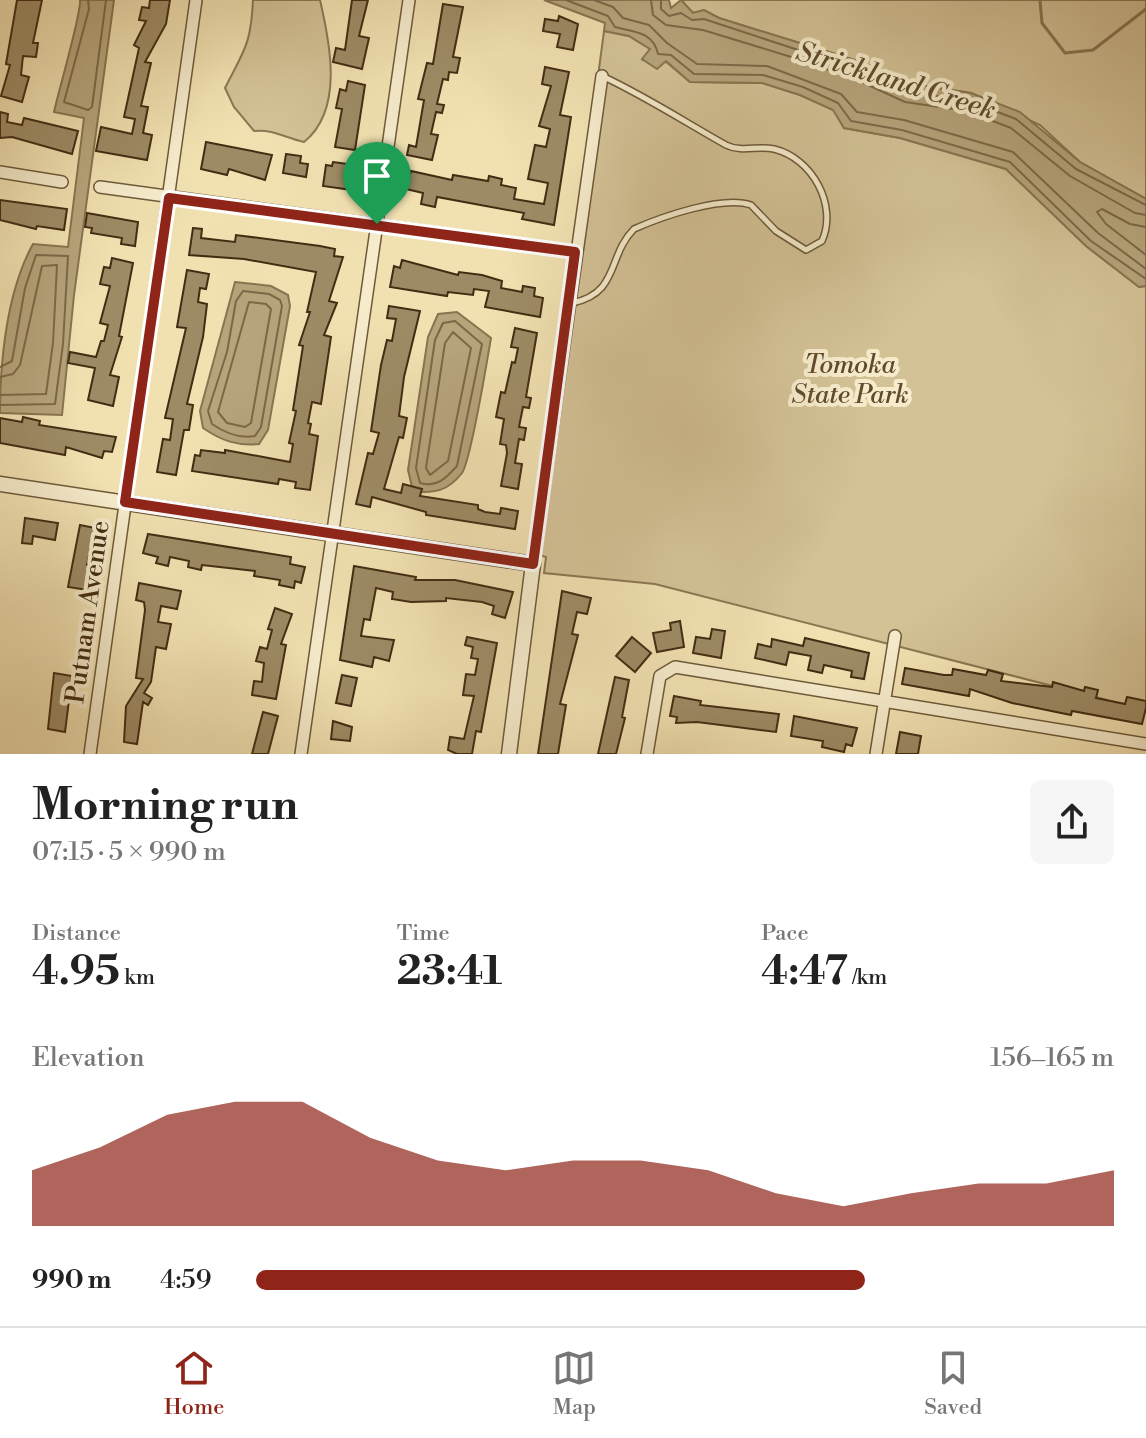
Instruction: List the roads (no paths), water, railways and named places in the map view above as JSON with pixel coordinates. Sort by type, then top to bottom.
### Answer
[{"type":"street","name":"Putnam Avenue","points":[[90,754],[196,0]]},
{"type":"street","points":[[301,754],[330,533],[409,0]]},
{"type":"street","points":[[509,754],[575,252],[602,76]]},
{"type":"street","points":[[0,172],[62,182]]},
{"type":"street","points":[[100,187],[575,252]]},
{"type":"street","points":[[0,484],[533,564]]},
{"type":"street","points":[[876,754],[895,636]]},
{"type":"street","points":[[647,754],[660,676],[675,667],[1146,744]]},
{"type":"lane","points":[[568,304],[588,298],[604,286],[634,229],[666,217],[705,206],[744,202],[787,241],[806,250],[822,241],[828,225],[821,191],[797,159],[774,149],[732,148],[602,76]]},
{"type":"water","points":[[80,0],[114,0],[74,295],[62,415],[0,413],[7,326],[24,263],[33,244],[68,247],[84,118],[54,112]]},
{"type":"water","name":"Strickland Creek","points":[[544,0],[669,0],[671,8],[681,0],[693,13],[704,10],[719,18],[861,62],[911,84],[971,93],[1020,112],[1080,162],[1146,199],[1146,286],[1139,287],[1086,246],[1006,169],[900,138],[844,128],[833,110],[762,83],[690,82],[666,61],[657,69],[642,59],[650,49],[629,36],[604,31],[605,23]]},
{"type":"water","points":[[235,282],[271,286],[288,295],[290,306],[268,430],[259,444],[230,442],[217,436],[203,428],[200,411]]},
{"type":"water","points":[[457,312],[491,338],[470,450],[462,473],[451,484],[434,491],[413,491],[408,470],[428,337],[438,314]]},
{"type":"waterway","points":[[1040,0],[1042,23],[1065,53],[1093,50],[1146,9]]},
{"type":"park label","name":"Tomoka State Park","points":[[850,380]]}]
